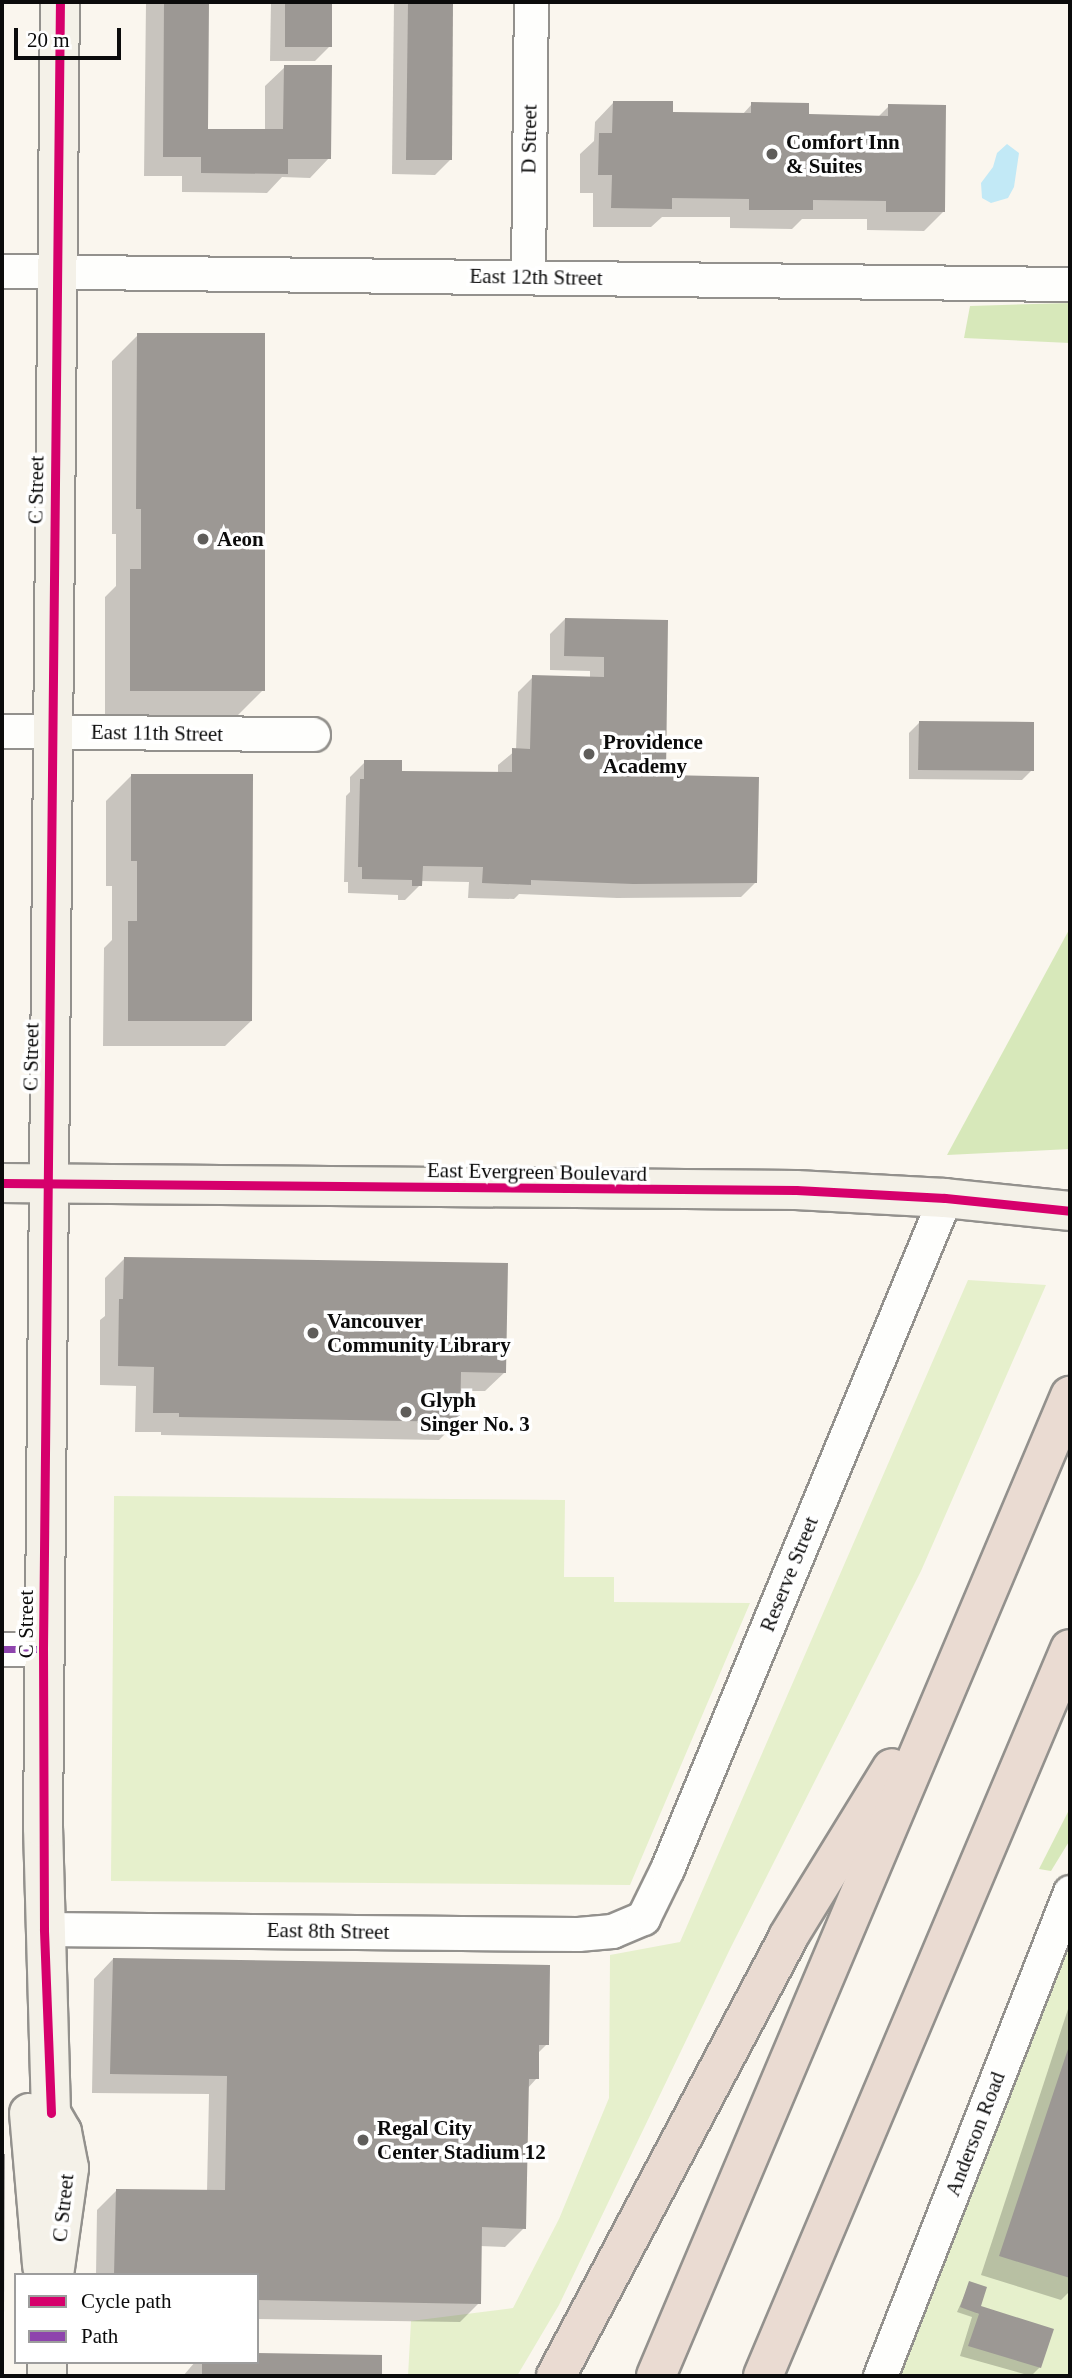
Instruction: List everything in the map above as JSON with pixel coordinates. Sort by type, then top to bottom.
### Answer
[{"type":"highway","points":[[656,2376],[1070,1396]]},
{"type":"highway","points":[[762,2376],[1070,1649]]},
{"type":"highway","points":[[556,2376],[788,1937],[959,1659]]},
{"type":"highway","points":[[1041,1717],[1070,1666]]},
{"type":"main road","name":"C Street","points":[[43,2273],[40,2113],[44,1929],[43,1650],[60,2]]},
{"type":"main road","name":"East Evergreen Boulevard","points":[[2,1183],[796,1190],[944,1198],[1070,1211]]},
{"type":"main road","name":"C Street","points":[[40,2113],[62,2132],[69,2168],[54,2273]]},
{"type":"street","name":"D Street","points":[[528,277],[531,2]]},
{"type":"street","name":"East 12th Street","points":[[2,271],[1070,284]]},
{"type":"street","name":"East 11th Street","points":[[2,731],[313,734]]},
{"type":"street","name":"Reserve Street","points":[[612,1931],[643,1917],[667,1869],[944,1198]]},
{"type":"street","points":[[2,1649],[43,1650]]},
{"type":"street","name":"Anderson Road","points":[[880,2376],[1070,1892]]},
{"type":"street","name":"East 8th Street","points":[[44,1929],[578,1934],[612,1931]]},
{"type":"green space","points":[[1070,303],[1070,343],[964,338],[970,306]]},
{"type":"green space","points":[[1070,928],[1070,1149],[947,1155]]},
{"type":"green space","points":[[968,1280],[1046,1285],[921,1571],[730,1949],[559,2305],[517,2376],[408,2376],[411,2321],[513,2308],[559,2219],[609,2098],[610,1955],[680,1942]]},
{"type":"green space","points":[[114,1496],[565,1500],[564,1577],[614,1577],[614,1602],[750,1603],[630,1885],[111,1881]]},
{"type":"green space","points":[[1070,1808],[1070,1840],[1051,1871],[1039,1869]]},
{"type":"green space","points":[[1070,1892],[1070,2376],[881,2376]]},
{"type":"water","points":[[1007,144],[1019,153],[1014,187],[1008,198],[991,203],[982,198],[981,183],[993,167],[997,153]]},
{"type":"building","points":[[164,2],[209,2],[208,129],[283,129],[284,65],[332,65],[331,159],[288,159],[288,174],[201,173],[201,157],[163,157]]},
{"type":"building","points":[[285,2],[332,2],[332,47],[285,47]]},
{"type":"building","points":[[408,2],[453,2],[452,160],[406,160]]},
{"type":"building","name":"Comfort Inn & Suites","points":[[613,101],[673,101],[673,112],[751,113],[751,102],[809,103],[809,114],[888,116],[888,104],[946,105],[945,212],[886,212],[886,201],[813,200],[813,210],[749,210],[749,199],[672,198],[672,209],[611,208],[612,175],[598,175],[599,133],[612,133]]},
{"type":"building","name":"Aeon","points":[[137,333],[265,333],[265,691],[130,691],[130,569],[141,569],[141,509],[136,509]]},
{"type":"building","name":"Providence Academy","points":[[565,618],[668,620],[666,775],[759,777],[757,883],[633,884],[531,880],[531,885],[482,883],[483,867],[423,866],[422,886],[412,886],[412,880],[362,879],[362,867],[358,867],[360,779],[364,779],[364,760],[402,760],[402,771],[512,772],[512,748],[530,749],[532,675],[604,677],[604,657],[564,656]]},
{"type":"building","points":[[919,721],[1034,722],[1034,771],[918,770]]},
{"type":"building","points":[[131,774],[253,774],[252,1021],[128,1021],[128,921],[137,921],[137,861],[131,861]]},
{"type":"building","name":"Vancouver Community Library","points":[[124,1257],[508,1263],[506,1373],[461,1372],[460,1422],[179,1417],[179,1413],[153,1413],[154,1367],[118,1366],[119,1299],[123,1299]]},
{"type":"building","points":[[113,1958],[550,1965],[549,2045],[539,2045],[539,2079],[529,2079],[526,2229],[482,2227],[481,2304],[259,2300],[259,2273],[114,2273],[116,2189],[225,2190],[227,2076],[110,2074]]},
{"type":"building","points":[[1070,2043],[1070,2278],[999,2256]]},
{"type":"building","points":[[2,2154],[5,2154],[4,2317],[2,2317]]},
{"type":"building","points":[[969,2281],[987,2287],[981,2306],[1054,2329],[1041,2368],[968,2346],[979,2314],[960,2307]]},
{"type":"building","points":[[259,2353],[382,2355],[382,2376],[202,2376],[202,2364],[259,2364]]},
{"type":"marked path","points":[[2,1649],[43,1649]]},
{"type":"cycle path","points":[[51,2113],[44,1929],[43,1649],[60,2]]},
{"type":"cycle path","points":[[2,1183],[796,1190],[945,1198],[1070,1211]]},
{"type":"place","name":"Comfort Inn & Suites","points":[[772,154]]},
{"type":"place","name":"Aeon","points":[[203,539]]},
{"type":"place","name":"Providence Academy","points":[[589,754]]},
{"type":"place","name":"Vancouver Community Library","points":[[313,1333]]},
{"type":"place","name":"Glyph Singer No. 3","points":[[406,1412]]},
{"type":"place","name":"Regal City Center Stadium 12","points":[[363,2140]]}]
